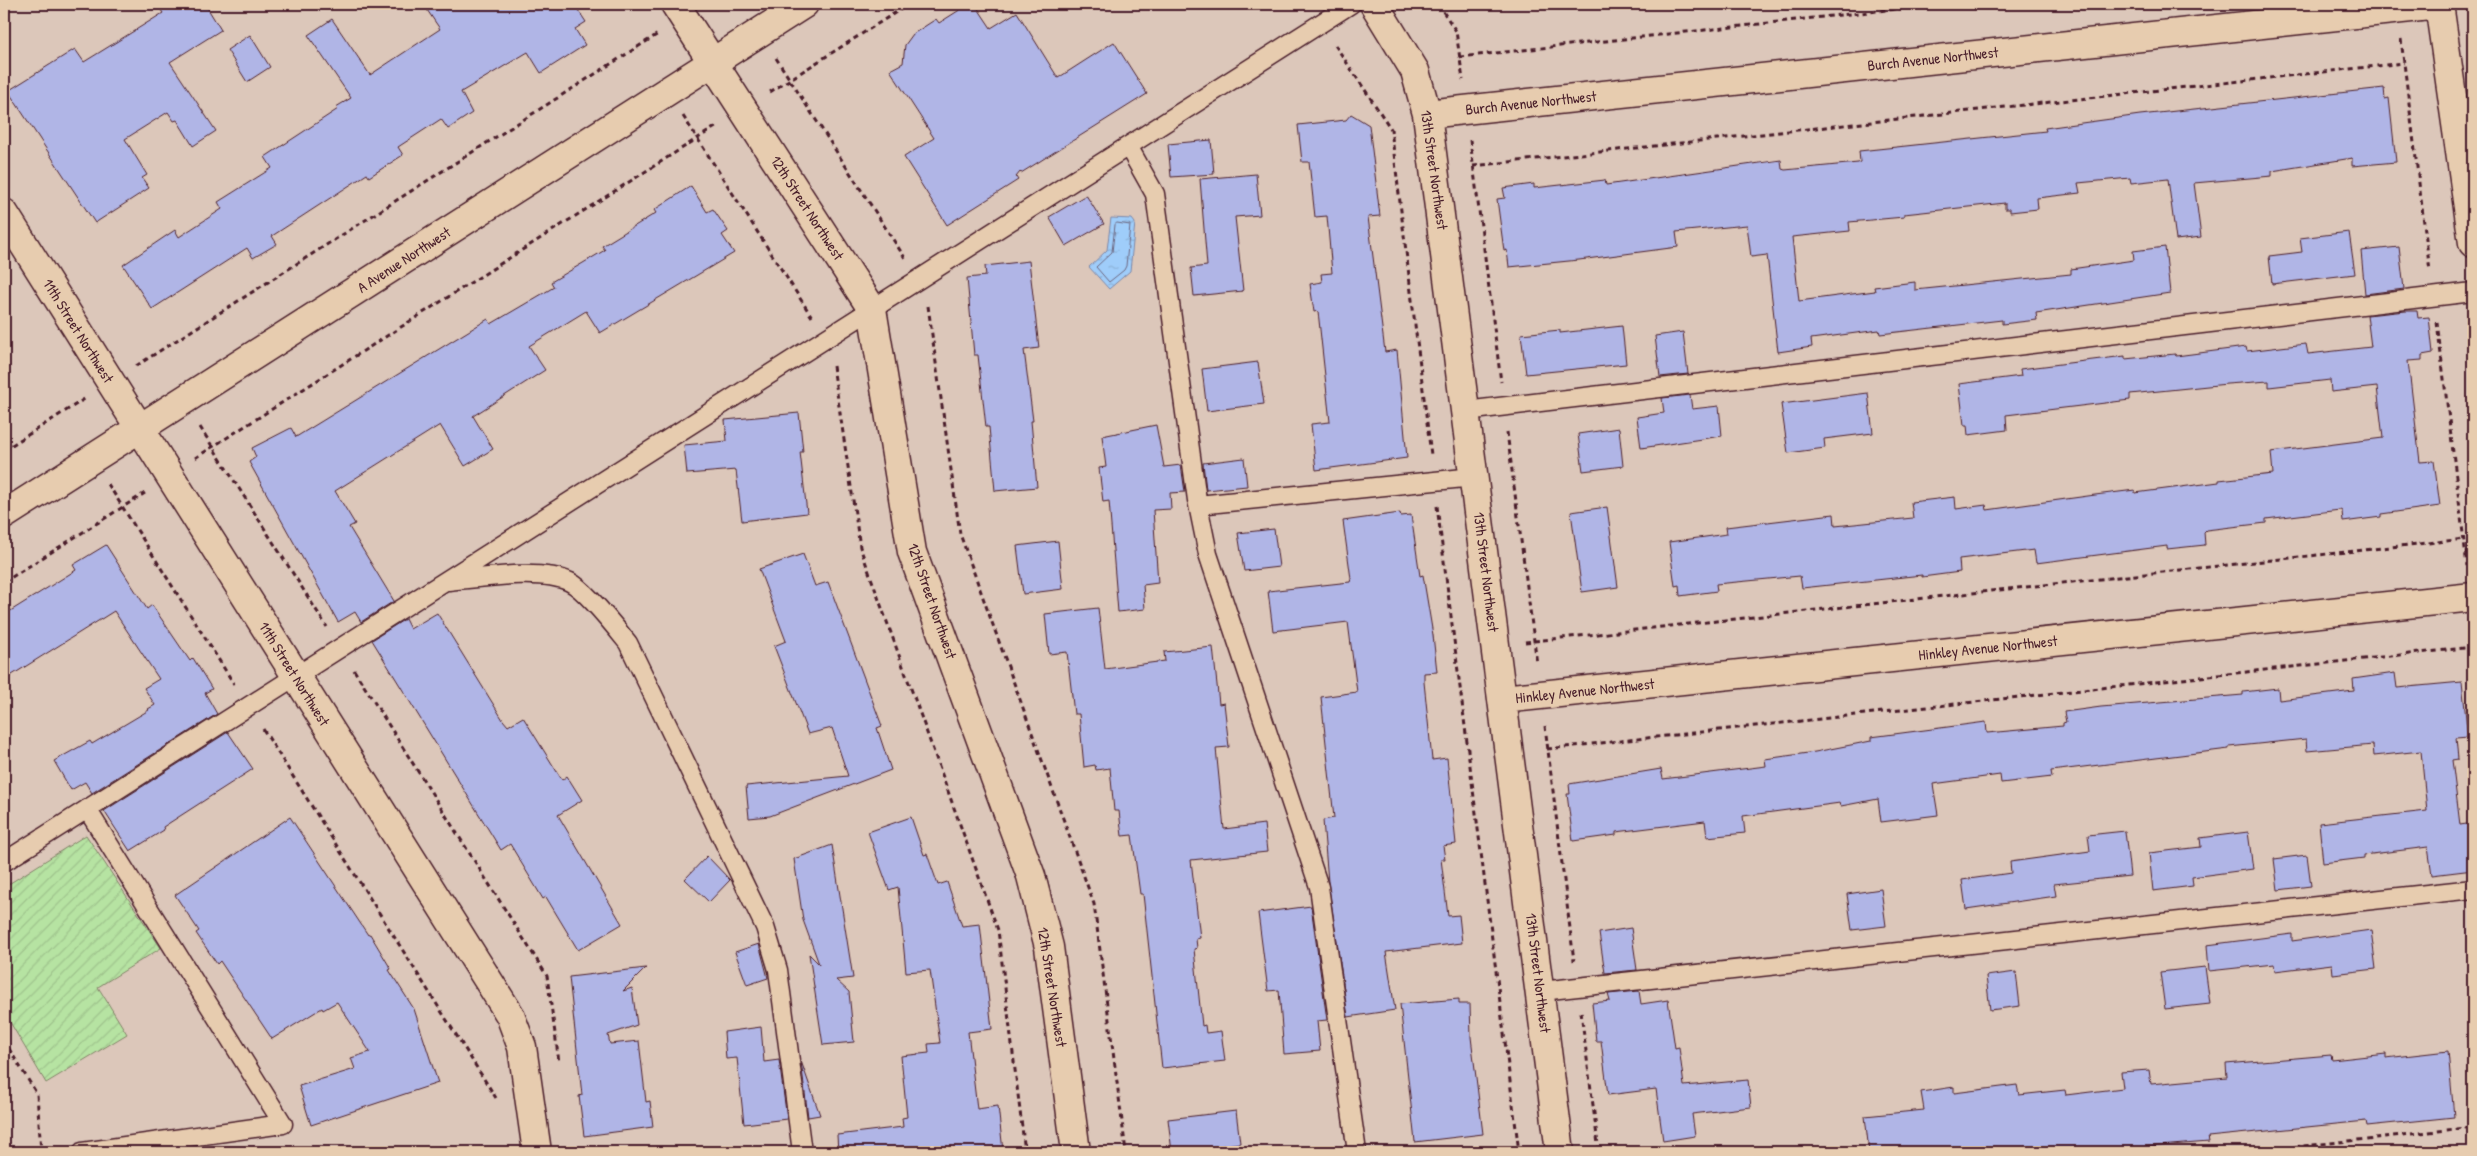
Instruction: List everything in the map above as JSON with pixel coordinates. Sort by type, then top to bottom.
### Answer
[{"type":"street","name":"12th Street Northwest","points":[[675,4],[872,309],[912,552],[1032,876],[1049,947],[1076,1152]]},
{"type":"street","name":"A Avenue Northwest","points":[[4,516],[804,4]]},
{"type":"street","name":"13th Street Northwest","points":[[1374,4],[1415,71],[1427,114],[1541,991],[1560,1152]]},
{"type":"street","name":"Burch Avenue Northwest","points":[[1427,114],[2439,4]]},
{"type":"street","points":[[2439,4],[2473,243]]},
{"type":"street","name":"11th Street Northwest","points":[[4,213],[139,430],[510,1014],[522,1047],[537,1152]]},
{"type":"street","name":"Hinkley Avenue Northwest","points":[[1502,700],[2473,597]]},
{"type":"lane","points":[[4,862],[1352,4]]},
{"type":"lane","points":[[1128,146],[1155,194],[1198,505],[1208,554],[1319,887],[1357,1152]]},
{"type":"lane","points":[[1465,411],[2473,292]]},
{"type":"lane","points":[[1198,505],[1474,477]]},
{"type":"lane","points":[[446,581],[538,575],[570,582],[602,611],[628,643],[766,928],[778,970],[802,1152]]},
{"type":"lane","points":[[82,1152],[283,1124],[87,809]]},
{"type":"lane","points":[[1541,991],[2473,889]]},
{"type":"path","points":[[763,97],[909,4]]},
{"type":"path","points":[[1438,4],[1456,31],[1464,82]]},
{"type":"path","points":[[1460,57],[1941,4]]},
{"type":"path","points":[[1321,23],[1391,129],[1519,1152]]},
{"type":"path","points":[[130,371],[663,31]]},
{"type":"path","points":[[773,54],[926,291],[960,534],[1094,904],[1126,1152]]},
{"type":"path","points":[[1473,166],[2404,63]]},
{"type":"path","points":[[680,112],[830,344],[860,547],[998,930],[1025,1152]]},
{"type":"path","points":[[192,459],[722,123]]},
{"type":"path","points":[[4,450],[88,397]]},
{"type":"path","points":[[196,421],[548,976],[559,1064]]},
{"type":"path","points":[[105,480],[496,1099],[498,1107]]},
{"type":"path","points":[[4,582],[147,491]]},
{"type":"path","points":[[1518,642],[2464,539]]},
{"type":"path","points":[[2466,553],[2473,552]]},
{"type":"path","points":[[1547,749],[2473,647]]},
{"type":"path","points":[[1544,719],[1599,1152]]},
{"type":"path","points":[[4,1041],[37,1094],[41,1152]]},
{"type":"path","points":[[2250,1152],[2473,1127]]},
{"type":"green space","points":[[86,835],[161,948],[98,987],[127,1034],[46,1083],[4,1012],[4,887]]},
{"type":"water","points":[[1111,218],[1132,219],[1135,223],[1130,271],[1109,289],[1089,267],[1107,250]]},
{"type":"building","points":[[157,4],[205,4],[221,30],[170,62],[216,131],[193,146],[177,120],[174,121],[168,112],[125,139],[147,175],[142,178],[149,188],[95,223],[8,91],[75,49],[84,62],[163,13]]},
{"type":"building","points":[[423,4],[574,4],[586,22],[575,29],[585,45],[541,73],[528,52],[461,92],[472,113],[448,129],[441,119],[398,147],[403,155],[369,177],[367,174],[272,236],[277,244],[253,258],[247,248],[152,309],[123,265],[175,230],[179,237],[222,209],[218,202],[272,168],[265,157],[338,109],[336,107],[351,98],[308,35],[332,19],[370,75],[440,29]]},
{"type":"building","points":[[969,4],[975,4],[991,28],[1017,12],[1058,78],[1114,42],[1147,94],[1020,172],[1016,177],[1018,180],[947,225],[904,157],[934,138],[890,70],[903,63],[905,45],[913,34],[936,19],[939,23]]},
{"type":"building","points":[[250,35],[270,67],[247,82],[227,50]]},
{"type":"building","points":[[2384,88],[2385,99],[2389,98],[2396,162],[2352,166],[2352,158],[2272,171],[2272,176],[2194,183],[2201,237],[2176,240],[2168,179],[2131,183],[2130,178],[2078,183],[2080,193],[2037,198],[2038,209],[2010,212],[2010,209],[2005,209],[2005,203],[1904,214],[1904,217],[1849,222],[1850,231],[1792,237],[1799,301],[1875,291],[1874,287],[1915,282],[1915,290],[2071,274],[2071,269],[2134,260],[2133,251],[2165,247],[2170,293],[2036,313],[2037,320],[2002,324],[2002,320],[1880,334],[1879,330],[1811,339],[1812,347],[1778,352],[1767,255],[1751,257],[1747,225],[1676,232],[1678,247],[1579,260],[1509,267],[1507,250],[1504,251],[1497,199],[1505,198],[1503,188],[1534,184],[1534,188],[1605,180],[1606,185],[1781,160],[1782,169],[1785,170],[1858,163],[1860,162],[1859,151],[2046,131],[2045,128],[2140,115]]},
{"type":"building","points":[[1351,114],[1369,125],[1380,216],[1368,217],[1385,352],[1397,350],[1407,458],[1316,470],[1311,424],[1330,422],[1318,311],[1314,312],[1310,284],[1322,282],[1321,274],[1332,273],[1327,216],[1315,217],[1309,162],[1302,162],[1298,125],[1346,120]]},
{"type":"building","points":[[1211,140],[1214,174],[1171,177],[1168,144]]},
{"type":"building","points":[[1256,174],[1260,215],[1235,217],[1243,291],[1194,296],[1191,268],[1207,266],[1200,179]]},
{"type":"building","points":[[691,186],[707,212],[713,209],[728,231],[722,235],[734,253],[600,333],[586,311],[529,346],[545,370],[473,416],[493,449],[465,466],[440,425],[335,491],[355,524],[349,527],[394,601],[361,622],[355,612],[338,622],[249,462],[256,457],[252,448],[291,428],[296,437],[488,319],[491,324],[554,287],[551,282],[605,250],[602,246],[656,213],[654,210]]},
{"type":"building","points":[[1086,195],[1104,224],[1066,246],[1049,217]]},
{"type":"building","points":[[2349,232],[2355,274],[2272,284],[2269,256],[2302,252],[2300,238]]},
{"type":"building","points":[[2399,247],[2404,289],[2365,294],[2361,251]]},
{"type":"building","points":[[1029,261],[1039,348],[1024,350],[1033,421],[1031,421],[1037,487],[995,491],[989,427],[986,427],[978,355],[974,355],[967,278],[986,276],[985,266]]},
{"type":"building","points":[[2417,311],[2418,318],[2429,317],[2433,353],[2422,355],[2422,360],[2408,361],[2420,462],[2434,461],[2440,506],[2381,514],[2381,517],[2343,522],[2342,511],[2340,510],[2266,519],[2266,523],[2206,530],[2204,532],[2205,545],[2167,549],[2167,546],[2036,563],[2034,550],[1959,559],[1960,572],[1922,577],[1922,575],[1802,588],[1800,576],[1716,584],[1717,591],[1680,596],[1679,585],[1675,586],[1669,542],[1727,534],[1726,527],[1834,514],[1835,526],[1913,518],[1911,502],[1955,497],[1956,509],[1986,505],[1987,510],[2135,490],[2135,493],[2219,482],[2219,480],[2273,474],[2271,452],[2383,438],[2377,387],[2331,392],[2330,380],[2269,387],[2269,381],[2130,394],[2130,400],[2006,415],[2007,430],[1968,435],[1967,425],[1964,425],[1959,384],[2021,376],[2020,369],[2125,356],[2125,359],[2175,354],[2176,356],[2246,347],[2247,351],[2306,344],[2308,354],[2371,347],[2367,315]]},
{"type":"building","points":[[1622,326],[1626,364],[1526,374],[1521,334],[1560,330],[1560,333]]},
{"type":"building","points":[[1683,332],[1688,374],[1660,377],[1655,336]]},
{"type":"building","points":[[1258,362],[1264,404],[1207,411],[1202,369]]},
{"type":"building","points":[[1868,393],[1873,433],[1824,439],[1825,448],[1788,453],[1781,404]]},
{"type":"building","points":[[1690,395],[1692,409],[1719,406],[1722,436],[1641,448],[1637,417],[1664,413],[1662,398]]},
{"type":"building","points":[[799,413],[803,452],[800,452],[807,513],[742,521],[736,470],[687,474],[684,445],[727,441],[725,420]]},
{"type":"building","points":[[1156,425],[1164,467],[1181,465],[1185,492],[1170,493],[1171,509],[1153,510],[1158,583],[1143,585],[1145,609],[1118,612],[1109,501],[1103,502],[1099,468],[1106,467],[1102,436]]},
{"type":"building","points":[[1619,428],[1623,466],[1583,471],[1578,434]]},
{"type":"building","points":[[1244,458],[1247,486],[1206,490],[1203,463]]},
{"type":"building","points":[[1607,507],[1618,587],[1582,592],[1571,512]]},
{"type":"building","points":[[1400,513],[1401,516],[1411,515],[1420,576],[1423,575],[1433,635],[1437,672],[1424,673],[1424,682],[1432,760],[1447,758],[1456,844],[1443,846],[1445,859],[1441,859],[1448,916],[1459,915],[1462,943],[1386,952],[1395,1010],[1348,1017],[1328,882],[1323,820],[1334,818],[1321,697],[1357,692],[1348,622],[1273,631],[1268,591],[1350,582],[1343,521]]},
{"type":"building","points":[[1274,529],[1279,567],[1244,571],[1238,533]]},
{"type":"building","points":[[1058,541],[1063,589],[1023,594],[1017,546]]},
{"type":"building","points":[[106,545],[147,609],[152,605],[190,661],[193,658],[212,689],[205,693],[217,714],[92,793],[85,782],[71,790],[54,761],[90,741],[92,744],[149,710],[155,705],[144,688],[159,679],[114,611],[4,680],[4,615],[76,570],[73,565]]},
{"type":"building","points":[[803,554],[815,586],[828,582],[882,726],[877,728],[891,770],[770,816],[749,818],[746,786],[848,776],[832,728],[808,734],[774,646],[786,641],[759,569]]},
{"type":"building","points":[[1098,608],[1105,669],[1165,661],[1164,652],[1213,647],[1219,704],[1224,703],[1229,747],[1216,748],[1224,829],[1264,824],[1267,852],[1191,860],[1200,938],[1196,939],[1197,948],[1194,949],[1202,1026],[1205,1025],[1206,1033],[1221,1031],[1225,1061],[1162,1068],[1143,894],[1140,894],[1132,835],[1122,836],[1119,811],[1114,811],[1110,768],[1096,770],[1095,765],[1084,767],[1079,714],[1074,714],[1067,652],[1049,654],[1045,614]]},
{"type":"building","points":[[437,613],[503,720],[508,726],[523,717],[562,780],[567,776],[582,800],[558,815],[622,924],[578,950],[546,897],[543,899],[510,844],[501,850],[372,640],[405,619],[410,629]]},
{"type":"building","points":[[2395,673],[2397,688],[2462,682],[2468,737],[2456,738],[2458,759],[2452,760],[2460,825],[2473,823],[2473,870],[2432,875],[2428,847],[2364,855],[2364,858],[2323,863],[2319,823],[2427,811],[2421,751],[2374,756],[2373,745],[2307,751],[2306,739],[2229,747],[2229,749],[2051,771],[2052,777],[2001,783],[2000,775],[1933,784],[1938,815],[1881,822],[1878,799],[1841,806],[1840,803],[1743,816],[1745,833],[1707,837],[1705,821],[1616,832],[1616,835],[1573,841],[1567,794],[1570,794],[1569,784],[1661,769],[1663,779],[1766,766],[1765,759],[1871,741],[1871,737],[1986,722],[1987,733],[2063,726],[2063,723],[2066,722],[2064,712],[2101,707],[2243,695],[2243,692],[2278,688],[2279,700],[2354,691],[2353,679]]},
{"type":"building","points":[[228,732],[253,769],[163,827],[164,830],[130,851],[104,811]]},
{"type":"building","points":[[290,817],[368,935],[370,934],[391,969],[389,970],[414,1009],[438,1083],[311,1125],[299,1086],[355,1069],[351,1058],[370,1052],[337,1002],[323,1010],[322,1008],[272,1039],[220,961],[217,964],[196,933],[199,931],[175,895]]},
{"type":"building","points":[[911,817],[924,855],[927,854],[938,885],[947,882],[962,926],[980,924],[992,1029],[968,1032],[977,1109],[998,1106],[1003,1151],[838,1152],[837,1135],[903,1127],[902,1118],[907,1117],[901,1056],[929,1053],[928,1044],[940,1043],[930,970],[906,972],[898,887],[889,890],[868,832]]},
{"type":"building","points":[[2125,831],[2130,876],[2054,884],[2056,896],[1966,909],[1962,880],[2011,873],[2010,862],[2090,851],[2088,835]]},
{"type":"building","points":[[2248,832],[2253,869],[2192,877],[2193,886],[2153,891],[2149,853],[2201,847],[2200,838]]},
{"type":"building","points":[[832,845],[853,978],[836,980],[849,992],[854,1042],[823,1045],[809,954],[819,964],[803,920],[794,859]]},
{"type":"building","points":[[2307,855],[2311,886],[2278,890],[2274,859]]},
{"type":"building","points":[[707,856],[730,880],[709,902],[685,879]]},
{"type":"building","points":[[1881,889],[1886,926],[1852,930],[1847,894]]},
{"type":"building","points":[[1311,906],[1327,1020],[1317,1021],[1320,1051],[1284,1054],[1279,990],[1268,991],[1258,913]]},
{"type":"building","points":[[1631,928],[1637,970],[1605,973],[1599,933]]},
{"type":"building","points":[[2371,930],[2376,969],[2333,974],[2332,964],[2275,971],[2274,964],[2209,971],[2207,945],[2292,934],[2292,941]]},
{"type":"building","points":[[759,944],[768,978],[747,985],[735,952]]},
{"type":"building","points":[[2205,967],[2210,1004],[2165,1009],[2160,972]]},
{"type":"building","points":[[646,968],[623,991],[632,988],[637,1025],[608,1035],[610,1044],[639,1041],[646,1102],[650,1101],[653,1127],[584,1136],[579,1096],[582,1095],[569,977]]},
{"type":"building","points":[[2016,972],[2020,1006],[1990,1010],[1986,976]]},
{"type":"building","points":[[1639,991],[1641,1004],[1668,1000],[1675,1048],[1679,1047],[1684,1086],[1748,1080],[1751,1107],[1692,1114],[1695,1136],[1663,1141],[1656,1089],[1608,1095],[1601,1041],[1596,1041],[1592,1003],[1610,1001],[1608,994]]},
{"type":"building","points":[[1459,999],[1459,1004],[1470,1004],[1471,1037],[1483,1134],[1415,1142],[1400,1004]]},
{"type":"building","points":[[761,1027],[764,1062],[779,1060],[787,1119],[744,1124],[737,1058],[726,1059],[724,1032]]},
{"type":"building","points":[[2448,1051],[2454,1117],[2367,1126],[2366,1121],[2208,1137],[2209,1142],[2146,1147],[2147,1150],[2123,1152],[1869,1152],[1865,1116],[1924,1110],[1921,1092],[1954,1087],[1954,1093],[2017,1085],[2019,1095],[2065,1090],[2066,1095],[2123,1088],[2121,1072],[2149,1070],[2151,1084],[2227,1077],[2226,1064],[2331,1055],[2332,1060],[2386,1054],[2386,1058]]},
{"type":"building","points":[[801,1061],[820,1115],[808,1117]]},
{"type":"building","points":[[1236,1111],[1240,1143],[1218,1146],[1219,1152],[1172,1152],[1168,1119]]}]
